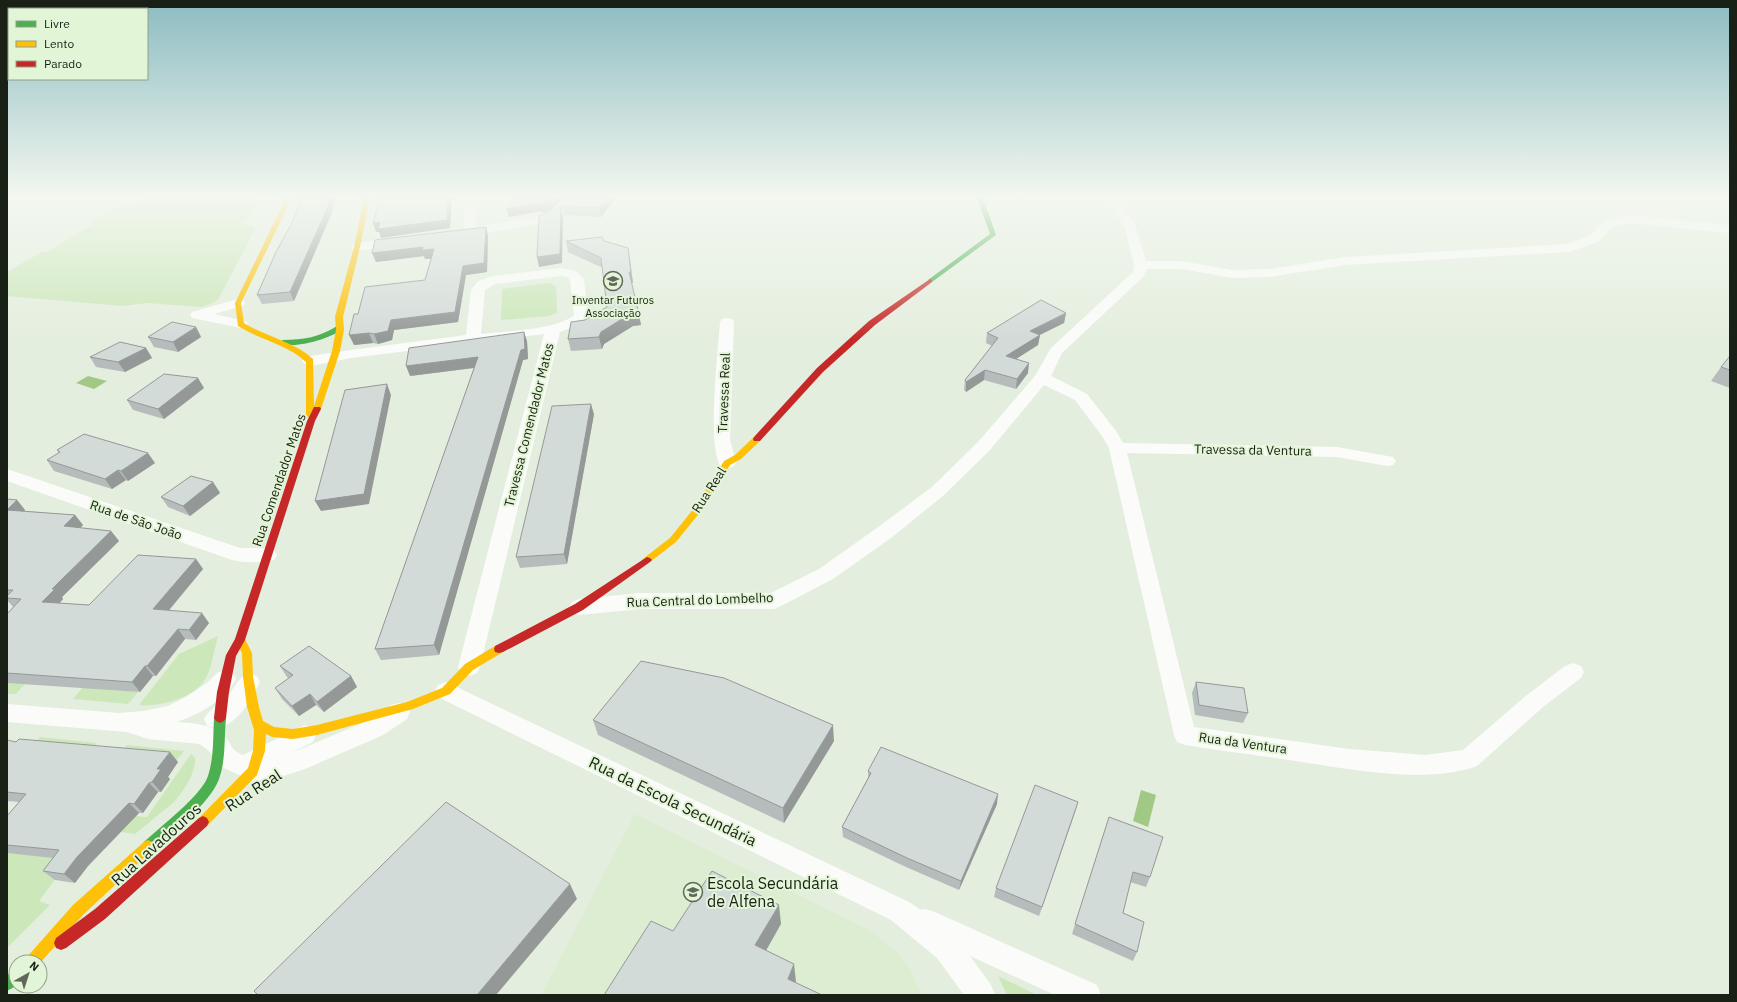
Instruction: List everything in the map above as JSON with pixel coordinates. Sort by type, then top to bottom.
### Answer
[{"type":"street","points":[[241,324],[238,303],[266,245]]},
{"type":"street","name":"Rua Comendador Matos","points":[[218,746],[226,708],[226,678],[231,655],[240,640],[311,421],[319,406],[334,357],[340,328],[339,317],[358,245]]},
{"type":"street","points":[[357,248],[378,245]]},
{"type":"street","name":"Rua Real","points":[[257,721],[272,732],[293,734],[317,730],[409,706],[446,691],[469,667],[512,642],[579,607],[644,563],[673,540],[698,509],[727,463],[738,457],[747,449],[820,370],[872,323],[980,245]]},
{"type":"street","points":[[1134,245],[1136,255],[1140,265],[1181,265],[1233,274],[1270,273],[1345,261],[1569,248],[1578,245]]},
{"type":"street","name":"Rua Central do Lombelho","points":[[579,607],[640,601],[774,600],[826,574],[884,533],[938,491],[984,446],[1042,378],[1056,351],[1139,273],[1140,265]]},
{"type":"street","points":[[473,338],[478,290],[482,285],[492,280],[561,272],[571,274],[577,279],[581,316],[576,322],[553,329]]},
{"type":"street","points":[[238,303],[197,315],[241,324],[252,332],[295,348],[304,354],[315,350],[340,328]]},
{"type":"street","name":"Rua Comendador Matos","points":[[315,350],[339,317]]},
{"type":"street","name":"Travessa Real","points":[[727,322],[722,439],[727,463]]},
{"type":"street","name":"Travessa Comendador Matos","points":[[315,350],[334,357],[473,338],[553,329],[469,667]]},
{"type":"street","points":[[279,342],[295,343],[315,350]]},
{"type":"street","points":[[311,421],[309,402],[315,350]]},
{"type":"street","name":"Rua da Ventura","points":[[1042,378],[1081,397],[1110,435],[1117,448],[1185,735],[1357,760],[1426,765],[1469,759],[1535,701],[1573,672]]},
{"type":"street","name":"Travessa da Ventura","points":[[1117,448],[1337,452],[1388,461]]},
{"type":"street","name":"Rua de São João","points":[[7,475],[239,555],[267,555]]},
{"type":"street","points":[[240,640],[247,653],[249,682],[260,730],[259,751],[251,766]]},
{"type":"street","points":[[193,706],[211,694],[226,678]]},
{"type":"street","points":[[178,732],[199,726],[226,708],[244,693],[249,682]]},
{"type":"street","name":"Rua da Escola Secundária","points":[[446,691],[900,911],[1088,995]]},
{"type":"street","points":[[7,713],[130,723],[177,713],[193,706],[209,702],[226,708],[247,710],[257,721]]},
{"type":"street","name":"Rua Real","points":[[130,723],[148,729],[206,736],[218,746],[225,758],[251,766],[274,770],[297,762],[375,728],[409,706]]},
{"type":"street","name":"Rua Real","points":[[203,796],[281,746],[317,730]]},
{"type":"street","name":"Rua Lavadouros","points":[[39,954],[78,910],[203,796],[213,779],[217,762],[218,746]]},
{"type":"street","name":"Rua Real","points":[[190,834],[261,782],[297,762]]},
{"type":"street","name":"Rua Lavadouros","points":[[46,954],[100,914],[190,834],[231,794],[251,766]]},
{"type":"street","name":"Rua da Escola Secundária","points":[[900,911],[947,948],[981,995]]},
{"type":"shaded area","points":[[59,245],[247,245],[219,298],[215,302],[202,307],[147,303],[123,306],[7,296],[7,272],[42,252],[47,252]]},
{"type":"shaded area","points":[[550,283],[556,286],[557,313],[548,316],[501,320],[502,289]]},
{"type":"shaded area","points":[[88,376],[107,381],[94,389],[76,383]]},
{"type":"shaded area","points":[[218,636],[210,669],[201,685],[186,696],[167,703],[139,705],[179,654]]},
{"type":"shaded area","points":[[7,683],[25,684],[16,694],[7,694]]},
{"type":"shaded area","points":[[83,687],[138,692],[128,704],[73,699]]},
{"type":"shaded area","points":[[40,737],[97,743],[88,754],[31,749]]},
{"type":"shaded area","points":[[127,745],[184,751],[175,762],[118,757]]},
{"type":"shaded area","points":[[191,754],[195,758],[195,764],[191,776],[185,788],[174,802],[135,834],[114,831],[126,815],[147,817]]},
{"type":"shaded area","points":[[1141,790],[1156,795],[1148,827],[1133,821]]},
{"type":"shaded area","name":"Escola Secundária de Alfena","points":[[635,814],[867,929],[892,947],[910,968],[921,995],[541,995]]},
{"type":"shaded area","points":[[7,853],[70,859],[39,901],[50,905],[7,948]]},
{"type":"shaded area","points":[[998,976],[1037,995],[1007,995]]},
{"type":"building","points":[[280,245],[311,245],[290,292],[257,295]]},
{"type":"building","points":[[374,245],[485,245],[484,263],[463,266],[455,312],[391,320],[388,331],[374,334],[349,335],[354,314],[358,314],[365,287],[425,280],[434,249],[422,250],[423,247],[372,253]]},
{"type":"building","points":[[538,245],[560,245],[560,254],[537,257]]},
{"type":"building","points":[[574,245],[617,245],[628,248],[631,272],[629,272],[639,314],[630,314],[601,332],[599,337],[568,339],[571,322],[585,320],[607,307],[601,258]]},
{"type":"building","points":[[1041,300],[1066,313],[1030,331],[1040,335],[1006,356],[1029,363],[1017,379],[985,370],[966,382],[965,380],[998,338],[987,333]]},
{"type":"building","points":[[172,322],[196,327],[173,342],[148,337]]},
{"type":"building","points":[[524,332],[525,349],[521,350],[434,645],[375,649],[478,357],[406,366],[409,348]]},
{"type":"building","points":[[120,342],[146,348],[118,362],[90,357]]},
{"type":"building","points":[[1730,356],[1730,370],[1721,367]]},
{"type":"building","points":[[164,374],[198,378],[158,409],[127,400]]},
{"type":"building","points":[[387,384],[364,494],[315,501],[345,390]]},
{"type":"building","points":[[591,404],[564,554],[516,557],[552,406]]},
{"type":"building","points":[[84,434],[148,453],[121,471],[118,470],[105,479],[47,460],[60,452],[57,450]]},
{"type":"building","points":[[191,476],[213,482],[183,506],[161,497]]},
{"type":"building","points":[[7,499],[17,500],[7,510]]},
{"type":"building","points":[[7,510],[75,515],[64,526],[111,531],[52,589],[55,589],[42,602],[89,605],[138,555],[196,559],[153,609],[202,613],[189,630],[178,629],[132,682],[7,673],[7,614],[21,599],[7,598],[13,590],[7,590]]},
{"type":"building","points":[[309,646],[351,676],[317,702],[310,694],[292,706],[275,688],[293,675],[280,666]]},
{"type":"building","points":[[641,661],[724,678],[833,725],[783,808],[593,720]]},
{"type":"building","points":[[1196,682],[1244,688],[1248,713],[1199,705]]},
{"type":"building","points":[[19,739],[170,752],[157,769],[161,769],[152,782],[149,783],[134,804],[129,803],[77,857],[64,874],[43,871],[59,850],[7,845],[7,816],[26,794],[7,792],[7,740],[16,742]]},
{"type":"building","points":[[881,747],[998,794],[961,881],[907,858],[842,827],[871,773],[868,771]]},
{"type":"building","points":[[1035,785],[1078,802],[1042,907],[996,888]]},
{"type":"building","points":[[446,802],[570,884],[477,995],[258,995],[254,991]]},
{"type":"building","points":[[1109,817],[1163,837],[1150,877],[1133,872],[1123,913],[1144,922],[1137,952],[1075,924]]},
{"type":"building","points":[[712,871],[779,905],[755,945],[794,964],[788,979],[822,995],[604,995],[651,921],[673,931]]},
{"type":"traffic: fast","points":[[930,281],[980,245]]},
{"type":"traffic: fast","points":[[283,342],[313,340],[340,328]]},
{"type":"traffic: fast","points":[[148,846],[203,796],[213,779],[217,762],[220,718]]},
{"type":"traffic: slow","points":[[266,245],[238,303],[241,324],[258,334],[295,349],[310,361],[310,416]]},
{"type":"traffic: slow","points":[[317,409],[336,351],[340,330],[339,317],[357,245]]},
{"type":"traffic: slow","points":[[647,560],[673,540],[698,509],[727,463],[738,457],[757,439]]},
{"type":"traffic: slow","points":[[203,822],[253,771],[259,751],[260,730],[253,707],[248,677],[247,653],[240,640]]},
{"type":"traffic: slow","points":[[258,724],[272,732],[293,734],[317,730],[409,706],[446,691],[469,667],[499,649]]},
{"type":"traffic: slow","points":[[39,954],[78,910],[148,846]]},
{"type":"traffic: jam","points":[[757,439],[820,370],[872,323],[930,281]]},
{"type":"traffic: jam","points":[[220,718],[223,692],[231,655],[240,640],[311,421],[317,409]]},
{"type":"traffic: jam","points":[[499,649],[579,607],[647,560]]},
{"type":"traffic: jam","points":[[61,943],[100,914],[203,822]]},
{"type":"place","name":"Inventar Futuros Associação","points":[[613,281]]},
{"type":"place","name":"Escola Secundária de Alfena","points":[[693,892]]}]
